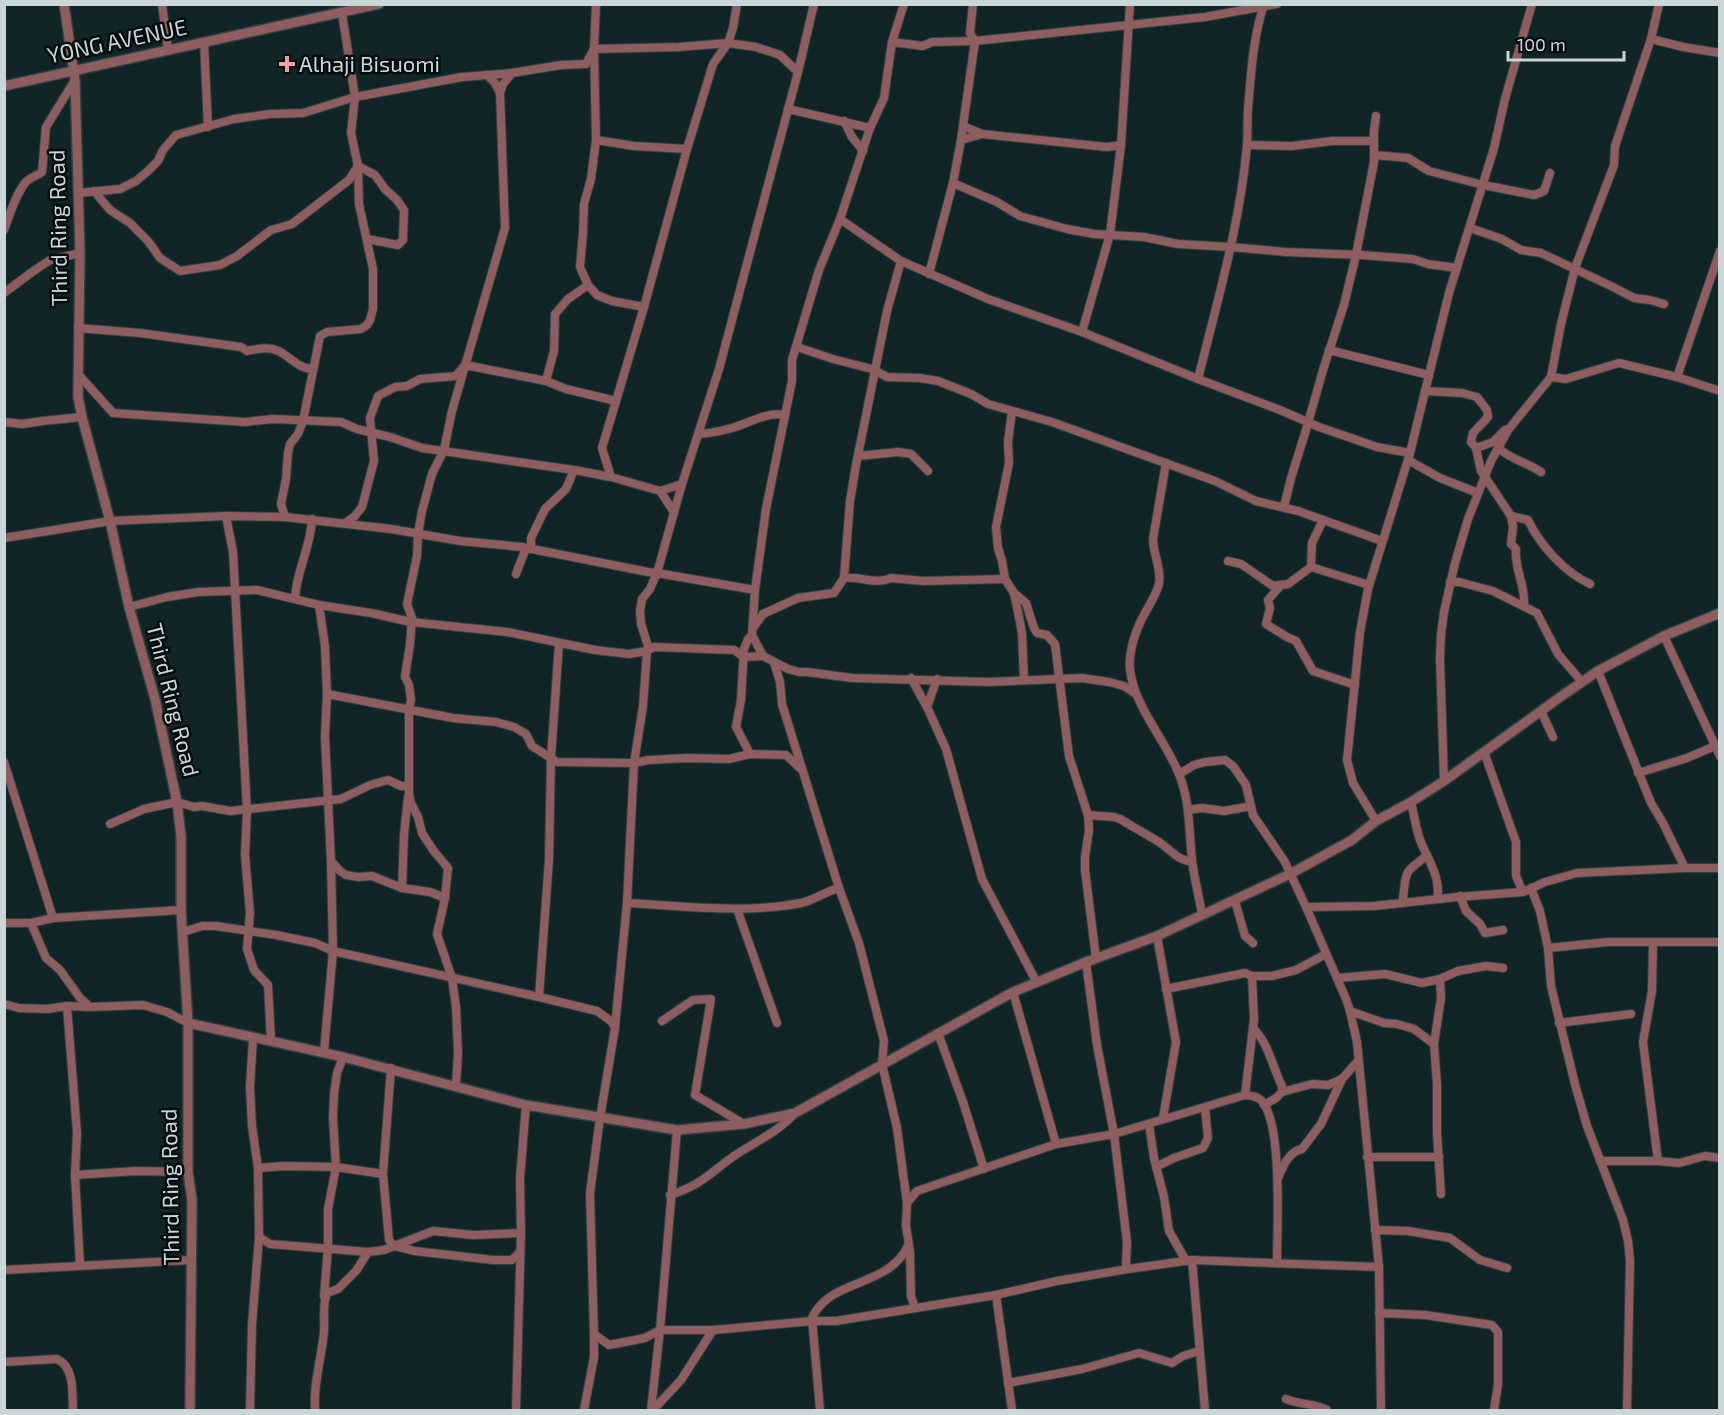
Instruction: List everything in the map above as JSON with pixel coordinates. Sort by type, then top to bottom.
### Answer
[{"type":"street","name":"Third Ring Road","points":[[64,4],[74,76],[79,193],[78,397],[110,521],[129,607],[155,699],[177,801],[182,836],[181,910],[188,1023],[188,1172],[192,1200],[190,1410]]},
{"type":"street","points":[[162,4],[168,50]]},
{"type":"street","name":"YONG AVENUE","points":[[4,86],[74,76],[168,50],[342,14],[379,4]]},
{"type":"street","points":[[596,4],[594,49],[596,140],[591,179],[584,204],[580,267],[588,285],[597,295],[612,301],[644,307]]},
{"type":"street","points":[[611,477],[602,448],[713,64],[728,43],[734,28],[736,4]]},
{"type":"street","points":[[584,1410],[594,1357],[590,1193],[615,1028],[627,903],[634,764],[643,706],[648,645],[641,624],[640,611],[642,599],[650,589],[657,573],[682,484],[719,369],[814,4]]},
{"type":"street","points":[[763,656],[753,632],[756,590],[766,509],[792,381],[792,360],[819,270],[840,219],[870,128],[884,98],[892,42],[904,4]]},
{"type":"street","points":[[929,274],[953,183],[961,140],[975,41],[970,33],[973,4]]},
{"type":"street","points":[[1082,332],[1110,234],[1121,146],[1130,4]]},
{"type":"street","points":[[892,42],[923,46],[932,42],[975,41],[1129,26],[1205,17],[1277,4]]},
{"type":"street","points":[[1376,821],[1353,783],[1347,760],[1360,632],[1369,585],[1409,457],[1449,294],[1494,148],[1507,90],[1532,4]]},
{"type":"street","points":[[1444,781],[1440,658],[1443,612],[1450,582],[1468,519],[1498,448],[1509,430],[1551,377],[1575,268],[1614,165],[1615,146],[1651,39],[1659,4]]},
{"type":"street","points":[[1198,379],[1237,214],[1247,145],[1253,51],[1264,5]]},
{"type":"street","points":[[285,517],[281,504],[288,453],[290,444],[298,434],[303,421],[320,336],[323,333],[361,329],[370,320],[373,309],[373,268],[360,204],[358,166],[351,134],[355,97],[342,14]]},
{"type":"street","points":[[1651,39],[1719,53]]},
{"type":"street","points":[[204,42],[208,127]]},
{"type":"street","points":[[594,49],[679,47],[728,43],[756,47],[780,55],[798,72]]},
{"type":"street","points":[[79,193],[120,189],[136,181],[158,161],[163,150],[176,135],[234,119],[270,114],[303,113],[355,97],[462,77],[586,64],[594,49]]},
{"type":"street","points":[[402,888],[409,790],[411,700],[409,684],[405,677],[411,622],[407,604],[417,556],[418,534],[432,474],[444,450],[452,411],[505,228],[500,93],[503,84],[513,73]]},
{"type":"street","points":[[487,75],[495,83],[500,93]]},
{"type":"street","points":[[4,230],[12,207],[26,180],[42,172],[45,127],[74,76]]},
{"type":"street","points":[[788,109],[870,128]]},
{"type":"street","points":[[1284,507],[1344,305],[1356,255],[1374,155],[1376,116]]},
{"type":"street","points":[[844,121],[852,137],[863,151]]},
{"type":"street","points":[[963,126],[982,134],[1107,147],[1121,146]]},
{"type":"street","points":[[961,140],[982,134]]},
{"type":"street","points":[[596,140],[634,146],[687,150]]},
{"type":"street","points":[[1247,145],[1292,146],[1332,141],[1374,141]]},
{"type":"street","points":[[1374,155],[1408,158],[1429,171],[1483,186],[1534,195],[1544,191],[1550,173]]},
{"type":"street","points":[[94,191],[110,210],[148,241],[160,258],[180,271],[220,265],[237,256],[271,230],[292,224],[349,180],[358,166]]},
{"type":"street","points":[[358,166],[375,175],[404,210],[403,240],[398,245],[368,239]]},
{"type":"street","points":[[953,183],[997,202],[1020,216],[1067,230],[1144,237],[1178,244],[1413,260],[1457,268]]},
{"type":"street","points":[[840,219],[901,261],[929,274],[988,299],[1082,332],[1308,422],[1409,457],[1440,478],[1478,493]]},
{"type":"street","points":[[1470,228],[1502,239],[1521,250],[1541,253],[1634,298],[1664,304]]},
{"type":"street","points":[[1677,377],[1719,251]]},
{"type":"street","points":[[4,293],[50,260],[80,254]]},
{"type":"street","points":[[750,754],[736,726],[741,700],[744,649],[748,639],[764,614],[798,597],[834,593],[844,578],[850,501],[858,456],[887,311],[901,261]]},
{"type":"street","points":[[546,381],[554,351],[555,314],[568,299],[588,285]]},
{"type":"street","points":[[78,328],[162,336],[241,347],[247,351],[261,348],[278,351],[292,362],[307,369],[313,369]]},
{"type":"street","points":[[797,347],[875,370],[887,377],[938,381],[971,394],[988,404],[1108,440],[1226,485],[1256,501],[1284,507],[1382,541]]},
{"type":"street","points":[[1329,350],[1429,375]]},
{"type":"street","points":[[1551,377],[1566,379],[1619,363],[1677,377],[1719,391]]},
{"type":"street","points":[[465,365],[546,381],[616,401]]},
{"type":"street","points":[[345,523],[362,507],[374,461],[370,418],[378,396],[395,387],[406,386],[420,379],[456,376],[465,365]]},
{"type":"street","points":[[78,374],[113,413],[245,422],[273,419],[341,422],[422,448],[574,470],[611,477],[660,491],[682,484]]},
{"type":"street","points":[[1425,391],[1462,393],[1477,397],[1486,410],[1488,417],[1473,434],[1471,442],[1476,448],[1481,471],[1511,516],[1513,528],[1511,544],[1516,549],[1514,562],[1525,595],[1524,606]]},
{"type":"street","points":[[1012,411],[1008,442],[1010,463],[996,527],[998,548],[1005,579],[1026,603],[1034,628],[1037,633],[1047,635],[1055,644],[1069,756],[1088,815],[1089,830],[1085,870],[1096,958]]},
{"type":"street","points":[[699,434],[728,429],[767,415],[785,415]]},
{"type":"street","points":[[4,422],[22,424],[82,417]]},
{"type":"street","points":[[1476,448],[1493,442],[1509,430]]},
{"type":"street","points":[[1498,448],[1508,457],[1530,465],[1541,472]]},
{"type":"street","points":[[858,456],[898,452],[911,454],[928,471]]},
{"type":"street","points":[[1166,463],[1153,539],[1159,583],[1131,648],[1130,669],[1136,694],[1179,774],[1188,810],[1192,862],[1202,914]]},
{"type":"street","points":[[516,574],[545,508],[566,489],[574,470]]},
{"type":"street","points":[[660,491],[674,512]]},
{"type":"street","points":[[4,538],[110,521],[226,516],[285,517],[528,548],[648,573],[756,590]]},
{"type":"street","points":[[226,516],[233,552],[248,811],[245,855],[250,913],[247,949],[254,970],[268,985],[271,1041]]},
{"type":"street","points":[[1511,516],[1528,520],[1546,550],[1581,580],[1590,584]]},
{"type":"street","points":[[295,599],[297,579],[311,534],[312,519]]},
{"type":"street","points":[[1311,567],[1312,543],[1323,520]]},
{"type":"street","points":[[1228,561],[1241,564],[1273,586],[1288,584],[1311,567]]},
{"type":"street","points":[[1311,567],[1369,585]]},
{"type":"street","points":[[844,578],[876,581],[886,581],[891,578],[922,581],[1005,579]]},
{"type":"street","points":[[1450,582],[1493,591],[1537,613],[1558,654],[1582,682]]},
{"type":"street","points":[[1281,585],[1268,600],[1270,608],[1266,624],[1296,641],[1314,670],[1355,685]]},
{"type":"street","points":[[129,607],[198,592],[234,592],[248,589],[411,622],[507,632],[595,650],[629,654],[647,651],[654,647],[726,649],[734,650],[744,657],[763,656],[799,672],[852,678],[989,682],[1082,678],[1124,686],[1136,694]]},
{"type":"street","points":[[1014,592],[1022,633],[1024,680]]},
{"type":"street","points":[[319,605],[326,645],[325,737],[333,951],[324,1052]]},
{"type":"street","points":[[4,1004],[19,1008],[47,1009],[67,1006],[143,1005],[167,1012],[188,1023],[391,1068],[526,1105],[677,1130],[744,1124],[795,1113],[1013,992],[1036,981],[1157,936],[1290,874],[1352,840],[1376,821],[1444,781],[1598,671],[1664,636],[1719,613]]},
{"type":"street","points":[[1664,636],[1719,756]]},
{"type":"street","points":[[539,997],[549,859],[551,758],[559,643]]},
{"type":"street","points":[[774,662],[780,682],[782,704],[839,888],[859,943],[884,1041],[882,1064],[897,1128],[907,1203],[906,1226],[911,1296],[915,1308]]},
{"type":"street","points":[[1598,671],[1651,803],[1664,823],[1684,868]]},
{"type":"street","points":[[911,678],[946,749],[982,879],[1036,981]]},
{"type":"street","points":[[927,707],[937,679]]},
{"type":"street","points":[[327,694],[514,727],[526,734],[532,746],[557,762],[634,764],[648,760],[729,759],[750,754],[786,755],[802,770]]},
{"type":"street","points":[[1541,711],[1553,737]]},
{"type":"street","points":[[786,755],[794,743]]},
{"type":"street","points":[[1638,773],[1687,758],[1714,746]]},
{"type":"street","points":[[1484,752],[1516,842],[1516,876],[1540,911],[1559,1023],[1587,1126],[1623,1220],[1628,1241],[1630,1260],[1627,1410]]},
{"type":"street","points":[[1179,774],[1194,765],[1205,762],[1225,760],[1233,766],[1246,785],[1253,815],[1285,862],[1350,1011],[1357,1042],[1379,1267],[1381,1410]]},
{"type":"street","points":[[4,762],[53,918]]},
{"type":"street","points":[[110,824],[144,809],[177,801],[194,807],[202,806],[230,812],[341,799],[370,785],[387,780],[409,790],[422,833],[447,868],[445,898],[437,934],[452,978],[456,1007],[458,1053],[456,1086]]},
{"type":"street","points":[[1411,802],[1419,839],[1431,864],[1439,892],[1437,899]]},
{"type":"street","points":[[1188,810],[1202,808],[1224,811],[1251,807]]},
{"type":"street","points":[[1088,815],[1120,819],[1161,843],[1177,858],[1192,862]]},
{"type":"street","points":[[1402,903],[1405,895],[1405,879],[1409,870],[1427,855]]},
{"type":"street","points":[[331,861],[346,875],[372,876],[402,888],[430,892],[445,898]]},
{"type":"street","points":[[1306,907],[1374,906],[1527,890],[1577,873],[1719,868]]},
{"type":"street","points":[[627,903],[737,909],[761,908],[803,903],[839,888]]},
{"type":"street","points":[[1460,896],[1466,911],[1485,933],[1503,930]]},
{"type":"street","points":[[1235,901],[1245,936],[1253,943]]},
{"type":"street","points":[[737,909],[777,1023]]},
{"type":"street","points":[[4,923],[32,923],[53,918],[181,910]]},
{"type":"street","points":[[32,923],[46,958],[60,970],[80,998],[90,1007]]},
{"type":"street","points":[[183,932],[202,926],[216,926],[315,943],[333,951],[597,1011],[612,1022],[615,1028]]},
{"type":"street","points":[[1157,936],[1176,1042],[1163,1119]]},
{"type":"street","points":[[1548,948],[1608,942],[1719,942]]},
{"type":"street","points":[[1653,943],[1652,991],[1643,1042],[1658,1161]]},
{"type":"street","points":[[1166,989],[1245,973],[1252,976],[1272,976],[1296,970],[1326,954]]},
{"type":"street","points":[[1086,962],[1097,1045],[1114,1134],[1128,1269]]},
{"type":"street","points":[[1337,978],[1385,974],[1422,983],[1440,979],[1458,971],[1486,966],[1503,968]]},
{"type":"street","points":[[1245,1095],[1254,1019],[1252,976]]},
{"type":"street","points":[[1440,979],[1441,998],[1434,1044],[1441,1194]]},
{"type":"street","points":[[1013,992],[1056,1144]]},
{"type":"street","points":[[662,1021],[693,1000],[711,999],[695,1095],[744,1124]]},
{"type":"street","points":[[67,1006],[77,1133],[75,1175],[80,1265]]},
{"type":"street","points":[[1350,1011],[1384,1023],[1413,1029],[1434,1044]]},
{"type":"street","points":[[1559,1023],[1631,1014]]},
{"type":"street","points":[[1253,1028],[1267,1047],[1282,1086],[1282,1092]]},
{"type":"street","points":[[938,1033],[984,1169]]},
{"type":"street","points":[[250,1410],[252,1325],[259,1237],[258,1168],[252,1126],[250,1087],[253,1038]]},
{"type":"street","points":[[315,1410],[314,1396],[324,1332],[328,1209],[336,1167],[334,1094],[337,1072],[343,1057]]},
{"type":"street","points":[[1276,1183],[1285,1162],[1296,1150],[1302,1149],[1321,1124],[1342,1078],[1358,1061]]},
{"type":"street","points":[[391,1068],[383,1174],[388,1240],[394,1246],[415,1251],[493,1260],[512,1260],[520,1252]]},
{"type":"street","points":[[1264,1105],[1282,1092],[1312,1084],[1328,1085],[1342,1078]]},
{"type":"street","points":[[907,1203],[917,1191],[1056,1144],[1114,1134],[1245,1095],[1255,1096],[1264,1105],[1269,1115],[1276,1155],[1277,1263]]},
{"type":"street","points":[[516,1410],[521,1233],[520,1178],[526,1105]]},
{"type":"street","points":[[1156,1167],[1203,1148],[1208,1138],[1205,1108]]},
{"type":"street","points":[[670,1195],[686,1190],[703,1180],[732,1157],[784,1125],[795,1113]]},
{"type":"street","points":[[1149,1124],[1169,1232],[1189,1260],[1204,1410]]},
{"type":"street","points":[[657,1409],[660,1330],[677,1130]]},
{"type":"street","points":[[1600,1161],[1679,1163],[1705,1156],[1719,1158]]},
{"type":"street","points":[[1367,1158],[1440,1157]]},
{"type":"street","points":[[258,1168],[336,1167],[383,1174]]},
{"type":"street","points":[[75,1175],[188,1172]]},
{"type":"street","points":[[1374,1230],[1408,1231],[1450,1238],[1480,1260],[1507,1268]]},
{"type":"street","points":[[259,1237],[270,1244],[368,1252],[384,1250],[433,1232],[480,1235],[521,1233]]},
{"type":"street","points":[[256,1253],[270,1244]]},
{"type":"street","points":[[820,1410],[812,1318],[816,1310],[825,1300],[885,1271],[895,1264],[909,1245]]},
{"type":"street","points":[[324,1300],[327,1293],[338,1289],[356,1272],[368,1252]]},
{"type":"street","points":[[4,1270],[191,1260]]},
{"type":"street","points":[[594,1334],[609,1345],[645,1338],[660,1330],[712,1330],[836,1321],[1189,1260],[1379,1267]]},
{"type":"street","points":[[996,1295],[1012,1410]]},
{"type":"street","points":[[1379,1313],[1425,1315],[1492,1325],[1498,1332],[1498,1384],[1494,1410]]},
{"type":"street","points":[[657,1409],[681,1380],[712,1330]]},
{"type":"street","points":[[1008,1383],[1082,1369],[1139,1353],[1172,1363],[1183,1356],[1199,1351]]},
{"type":"street","points":[[4,1362],[57,1359],[64,1363],[68,1368],[72,1410]]},
{"type":"street","points":[[1286,1399],[1297,1403],[1314,1404],[1327,1410]]},
{"type":"place","name":"Alhaji Bisuomi","points":[[287,64]]}]
